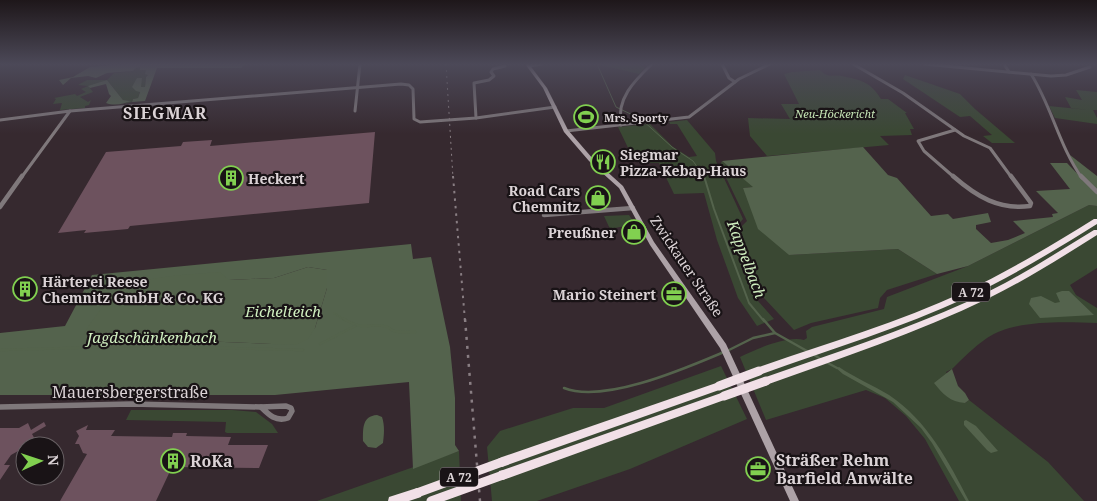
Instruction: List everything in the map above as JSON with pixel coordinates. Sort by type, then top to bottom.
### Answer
[{"type":"highway","name":"A 72","points":[[393,501],[836,344],[966,295],[1025,264],[1097,221]]},
{"type":"highway","name":"A 72","points":[[431,501],[925,323],[971,303],[1030,273],[1097,232]]},
{"type":"main road","name":"Zwickauer Straße","points":[[544,87],[566,131],[591,160],[621,188],[652,243],[725,350],[795,501]]},
{"type":"street","points":[[0,120],[70,111],[353,87]]},
{"type":"street","points":[[355,111],[358,87]]},
{"type":"street","points":[[412,87],[414,91],[414,119],[418,122],[476,118],[555,107]]},
{"type":"street","points":[[474,87],[476,118]]},
{"type":"street","points":[[621,125],[620,108],[630,87]]},
{"type":"street","points":[[566,131],[689,117],[728,87]]},
{"type":"street","points":[[894,87],[969,139],[988,146],[1029,198],[1030,206],[1014,209],[1002,207],[973,193],[921,148],[918,143],[922,138],[947,135],[955,130]]},
{"type":"street","points":[[1039,87],[1070,163],[1097,192]]},
{"type":"street","points":[[0,207],[70,111]]},
{"type":"street","points":[[544,215],[633,208]]},
{"type":"street","name":"Mauersbergerstraße","points":[[0,407],[131,404],[286,406],[291,408],[292,411],[288,418],[282,421],[273,418],[261,407]]},
{"type":"green space","points":[[89,87],[93,92],[80,97],[88,102],[91,100],[85,108],[60,110],[62,103],[53,104],[56,99],[54,98],[75,94],[77,96],[86,92],[81,89]]},
{"type":"green space","points":[[113,87],[143,87],[141,88],[138,98],[133,99],[132,102],[124,104],[130,101],[123,100]]},
{"type":"green space","name":"Neu-Höckericht","points":[[791,87],[872,87],[881,99],[888,99],[907,113],[905,113],[914,129],[910,129],[912,135],[880,136],[889,145],[767,156],[750,136],[748,118],[790,119],[781,104],[799,104]]},
{"type":"green space","points":[[916,87],[941,87],[960,94],[1015,143],[992,143],[983,136],[992,135],[970,116],[960,117]]},
{"type":"green space","points":[[1076,90],[1097,92],[1097,110],[1093,110],[1097,118],[1097,124],[1055,118],[1049,106],[1089,110],[1071,108],[1065,97],[1082,100]]},
{"type":"green space","points":[[687,120],[715,153],[716,161],[743,219],[735,228],[727,229],[758,301],[774,319],[757,326],[738,298],[717,240],[704,193],[674,194],[659,163],[647,163],[642,152],[630,152],[618,127],[650,124],[673,147],[689,157],[697,156],[677,124],[670,124],[669,122]]},
{"type":"green space","points":[[722,161],[754,187],[743,188],[789,255],[898,249],[937,274],[887,290],[880,298],[878,308],[811,323],[794,330],[764,298],[739,229],[747,221],[720,165]]},
{"type":"green space","points":[[1089,205],[1097,206],[1097,268],[1070,285],[1076,295],[1097,308],[1097,323],[1040,323],[998,332],[987,338],[952,369],[946,372],[965,403],[969,400],[1048,462],[1084,501],[959,501],[925,439],[906,416],[885,398],[866,390],[766,420],[740,357],[781,341],[790,339],[804,340],[807,338],[806,331],[812,327],[884,309],[887,297],[968,266]]},
{"type":"green space","points":[[629,215],[635,224],[610,229],[604,216]]},
{"type":"green space","points":[[721,366],[747,419],[630,469],[537,501],[492,501],[487,447],[500,431],[573,408],[604,408]]},
{"type":"green space","points":[[131,410],[232,410],[256,412],[272,424],[278,433],[227,433],[225,432],[226,422],[126,420]]},
{"type":"green space","points":[[459,451],[461,501],[317,501]]},
{"type":"shaded area","points":[[107,87],[113,87],[123,100],[131,101],[119,104],[106,103],[111,96]]},
{"type":"shaded area","points":[[132,87],[150,87],[145,101],[132,102],[133,99],[138,98],[140,92]]},
{"type":"shaded area","points":[[863,147],[888,175],[897,178],[931,216],[948,214],[953,219],[988,213],[991,222],[976,225],[976,229],[991,243],[1008,240],[1025,233],[1013,221],[1053,217],[1052,214],[1058,213],[1036,191],[1070,189],[1050,163],[1067,163],[1097,194],[1097,206],[1089,205],[968,266],[937,274],[898,249],[789,255],[758,229],[743,188],[753,187],[722,161]]},
{"type":"shaded area","points":[[1070,155],[1097,176],[1097,190],[1077,169]]},
{"type":"shaded area","points":[[411,244],[413,259],[431,257],[450,347],[455,398],[455,445],[459,451],[413,469],[409,382],[275,395],[0,395],[0,333],[65,326],[92,275]],"holes":[[[308,267],[327,270],[327,288],[315,328],[276,344],[125,338],[98,333],[84,334],[229,280],[274,278]]]},
{"type":"shaded area","points":[[1069,291],[1094,315],[1040,318],[1029,304],[1031,298],[1041,296],[1055,303],[1060,302],[1056,293]]},
{"type":"shaded area","points":[[952,369],[958,386],[969,400],[965,403],[947,397],[934,383]]},
{"type":"water","name":"Eichelteich","points":[[308,267],[327,270],[327,288],[315,328],[308,339],[296,345],[125,338],[98,333],[83,335],[106,303],[124,288],[133,284],[170,276],[220,272],[229,280],[274,278]]},
{"type":"water","points":[[839,367],[889,395],[915,417],[926,429],[945,457],[969,501],[966,501],[921,428],[893,402],[843,374],[836,368]]},
{"type":"water","points":[[377,415],[382,417],[383,420],[383,443],[376,448],[368,447],[363,441],[364,424],[368,418]]},
{"type":"water","points":[[966,420],[976,426],[998,451],[991,453],[987,450],[964,425]]},
{"type":"building","name":"Heckert","points":[[375,132],[369,203],[130,226],[128,229],[58,233],[106,152],[181,146],[183,142],[212,140],[210,146]]},
{"type":"building","name":"Härterei Reese Chemnitz GmbH & Co. KG","points":[[34,283],[28,293],[16,295],[22,285]]},
{"type":"building","points":[[44,422],[46,426],[32,434],[33,436],[15,436],[15,453],[4,465],[10,465],[0,480],[0,428],[19,428],[28,423],[31,430]]},
{"type":"building","name":"RoKa","points":[[88,425],[86,430],[115,430],[111,436],[172,437],[173,433],[187,433],[186,436],[231,437],[228,445],[268,445],[259,468],[172,467],[156,501],[60,501],[87,454],[83,453],[79,444],[75,444],[79,436],[76,431]]},
{"type":"building","name":"Sträßer Rehm Barfield Anwälte","points":[[761,458],[769,478],[755,479],[747,460]]},
{"type":"waterway","name":"Kappelbach","points":[[607,87],[616,107],[641,119],[672,147],[693,161],[704,177]]},
{"type":"waterway","name":"Kappelbach","points":[[704,177],[714,209],[749,303],[764,321]]},
{"type":"waterway","points":[[334,313],[346,321]]},
{"type":"waterway","points":[[344,319],[363,326],[376,325],[387,327],[397,332],[415,332]]},
{"type":"waterway","name":"Kappelbach","points":[[763,319],[775,333]]},
{"type":"waterway","name":"Jagdschänkenbach","points":[[320,344],[355,326]]},
{"type":"waterway","points":[[729,350],[753,338],[775,333]]},
{"type":"waterway","name":"Kappelbach","points":[[775,333],[807,351]]},
{"type":"waterway","name":"Jagdschänkenbach","points":[[0,350],[141,346],[303,350]]},
{"type":"waterway","points":[[564,388],[581,392],[622,388],[667,375],[724,352]]},
{"type":"waterway","name":"Kappelbach","points":[[813,354],[822,360]]},
{"type":"waterway","name":"Kappelbach","points":[[826,362],[837,368]]},
{"type":"railway","points":[[447,87],[453,178]]},
{"type":"railway","points":[[453,176],[465,321]]},
{"type":"railway","points":[[465,319],[480,501]]},
{"type":"place","name":"Mrs. Sporty","points":[[586,117]]},
{"type":"place","name":"Siegmar Pizza-Kebap-Haus","points":[[603,162]]},
{"type":"place","name":"Heckert","points":[[231,178]]},
{"type":"place","name":"Road Cars Chemnitz","points":[[598,198]]},
{"type":"place","name":"Preußner","points":[[634,232]]},
{"type":"place","name":"Härterei Reese Chemnitz GmbH & Co. KG","points":[[25,289]]},
{"type":"place","name":"Mario Steinert","points":[[674,294]]},
{"type":"place","name":"RoKa","points":[[173,461]]},
{"type":"place","name":"Sträßer Rehm Barfield Anwälte","points":[[758,469]]},
{"type":"district","name":"SIEGMAR","points":[[165,113]]}]
